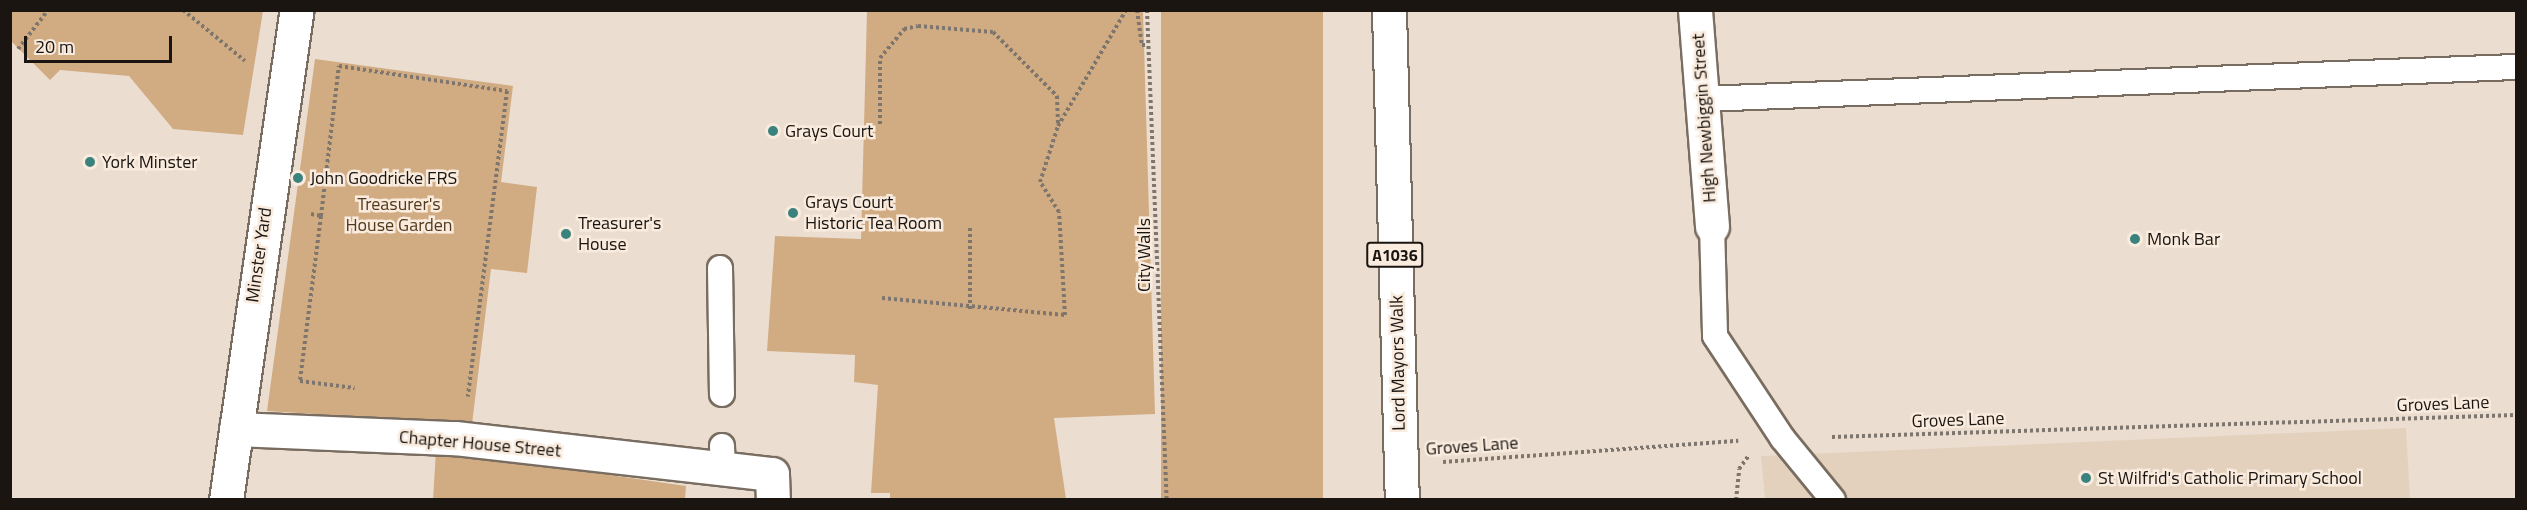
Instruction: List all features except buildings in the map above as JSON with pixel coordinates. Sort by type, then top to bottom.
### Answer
[{"type":"street","name":"Minster Yard","points":[[226,500],[282,89],[297,10]]},
{"type":"street","name":"Lord Mayors Walk","points":[[1389,10],[1402,500]]},
{"type":"street","name":"High Newbiggin Street","points":[[1695,10],[1704,99],[1712,226]]},
{"type":"street","name":"Chapter House Street","points":[[236,429],[455,438],[722,459],[772,474],[773,500]]},
{"type":"lane","points":[[1704,99],[2517,67]]},
{"type":"lane","points":[[1712,226],[1715,336],[1771,439],[1833,500]]},
{"type":"lane","points":[[720,268],[722,394]]},
{"type":"path","points":[[18,49],[48,10]]},
{"type":"path","points":[[183,10],[282,89]]},
{"type":"path","points":[[882,298],[970,309],[1065,315],[1059,212],[1040,182],[1058,126],[1126,10]]},
{"type":"path","points":[[1137,10],[1142,45],[1149,45]]},
{"type":"path","name":"City Walls","points":[[1147,10],[1167,500]]},
{"type":"path","points":[[880,124],[880,58],[904,29],[918,26],[993,32],[1057,96],[1058,126]]},
{"type":"path","points":[[367,389],[300,381],[339,66],[507,90],[468,402],[456,401]]},
{"type":"path","points":[[266,204],[321,216]]},
{"type":"path","points":[[970,225],[970,309]]},
{"type":"path","name":"Groves Lane","points":[[1400,465],[1771,439],[2517,416]]},
{"type":"path","points":[[1736,500],[1739,469],[1771,439]]},
{"type":"shaded area","name":"St Wilfrid's Catholic Primary School","points":[[2406,428],[2410,499],[1765,499],[1761,456]]},
{"type":"green space","points":[[10,11],[263,11],[243,135],[173,129],[129,76],[60,70],[50,80],[11,41]]},
{"type":"green space","points":[[867,11],[1143,11],[1155,414],[1054,418],[1066,499],[890,500],[890,493],[871,493],[878,385],[854,382],[855,355],[767,351],[775,236],[861,239]]},
{"type":"green space","points":[[1161,11],[1323,11],[1323,499],[1161,499]]},
{"type":"green space","name":"Treasurer's House Garden","points":[[315,59],[513,86],[501,182],[537,187],[527,273],[491,269],[472,424],[267,411]]},
{"type":"green space","points":[[436,450],[686,486],[685,499],[433,500]]},
{"type":"place","name":"Grays Court","points":[[773,131]]},
{"type":"place","name":"York Minster","points":[[90,162]]},
{"type":"place","name":"John Goodricke FRS","points":[[298,178]]},
{"type":"place","name":"Grays Court Historic Tea Room","points":[[793,213]]},
{"type":"place","name":"Treasurer's House","points":[[566,234]]},
{"type":"place","name":"Monk Bar","points":[[2135,239]]},
{"type":"place","name":"St Wilfrid's Catholic Primary School","points":[[2086,478]]}]
